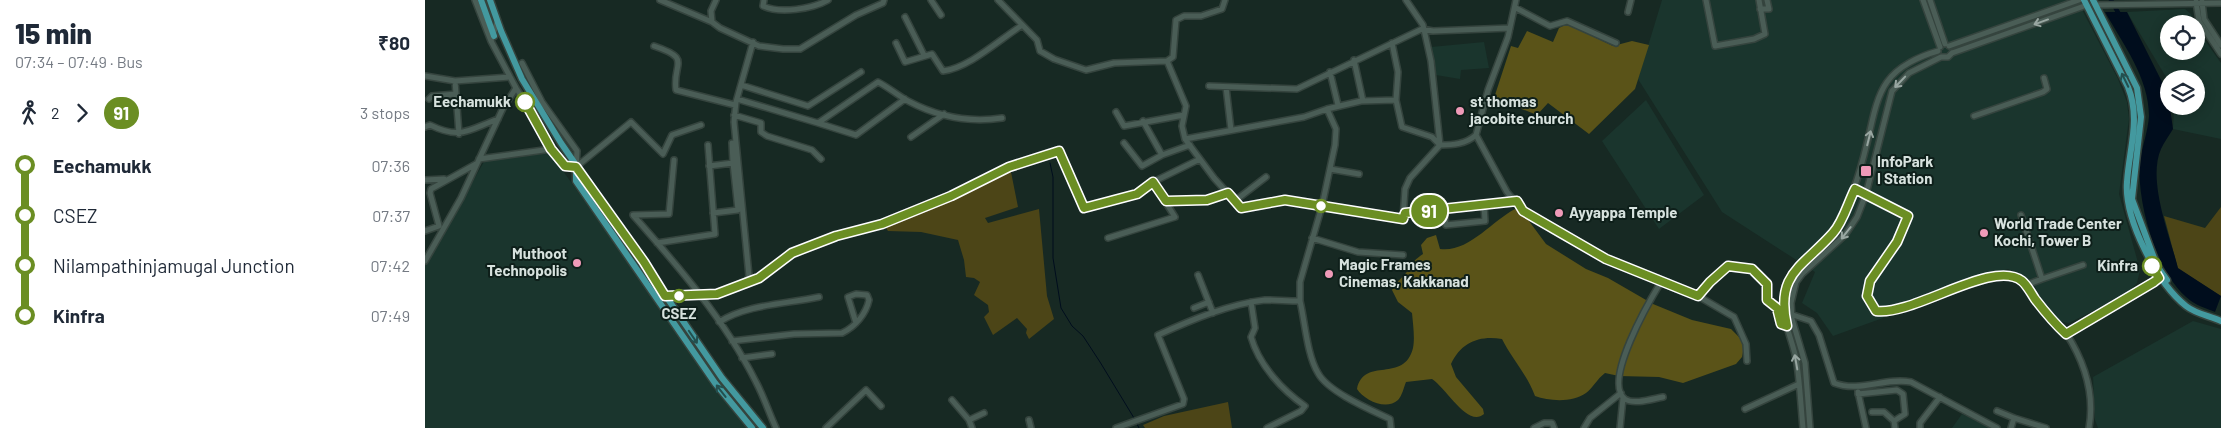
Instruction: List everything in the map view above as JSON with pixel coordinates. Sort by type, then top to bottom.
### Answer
[{"type":"main road","points":[[481,0],[492,38]]},
{"type":"main road","points":[[491,0],[497,22],[522,79],[576,167],[644,262],[721,378],[763,428]]},
{"type":"main road","points":[[2085,2],[2131,94],[2135,122],[2126,196],[2139,235],[2161,277],[2187,307],[2221,319]]},
{"type":"main road","points":[[2097,4],[2116,42],[2139,96],[2140,126],[2132,199],[2161,277]]},
{"type":"main road","points":[[576,167],[576,182],[715,383],[752,428]]},
{"type":"street","points":[[475,0],[510,77],[535,116],[551,149],[565,166],[576,167],[631,122],[663,154],[672,135],[701,126]]},
{"type":"street","points":[[660,0],[712,22],[720,28],[759,46],[800,49],[856,15],[883,3],[884,0]]},
{"type":"street","points":[[712,22],[711,11],[716,0]]},
{"type":"street","points":[[764,0],[763,6],[777,11],[821,4],[828,0]]},
{"type":"street","points":[[931,0],[941,15]]},
{"type":"street","points":[[998,0],[1021,26],[1037,40],[1040,51],[1054,59],[1086,70],[1114,63],[1171,60],[1174,53],[1176,20],[1184,16],[1201,16],[1222,9],[1225,0]]},
{"type":"street","points":[[1167,61],[1186,106],[1182,126],[1185,139],[1214,178],[1236,200],[1241,208],[1285,200],[1403,219],[1405,213],[1405,189],[1410,178],[1440,145],[1431,61],[1422,29],[1423,25],[1406,0]]},
{"type":"street","points":[[1392,43],[1398,72],[1396,100],[1402,126],[1432,137],[1440,145],[1453,145],[1471,140],[1477,135],[1489,90],[1510,28],[1516,0]]},
{"type":"street","points":[[1628,12],[1631,0]]},
{"type":"street","points":[[1706,0],[1715,46],[1755,39],[1765,34],[1759,0]]},
{"type":"street","points":[[1760,8],[1769,9],[1767,0]]},
{"type":"street","points":[[1923,0],[1941,57]]},
{"type":"street","points":[[1930,0],[1947,45],[1952,53]]},
{"type":"street","points":[[1803,428],[1797,363],[1784,314],[1784,302],[1790,277],[1795,269],[1834,232],[1855,189],[1875,113],[1886,84],[1893,74],[1907,65],[1947,45],[2079,0]]},
{"type":"street","points":[[1810,428],[1805,363],[1793,326],[1791,303],[1796,282],[1802,274],[1845,235],[1857,217],[1866,194],[1891,91],[1909,73],[1941,57],[1948,58],[1952,53],[2085,2]]},
{"type":"street","points":[[2199,2],[2204,18],[2221,45]]},
{"type":"street","points":[[2199,2],[2199,21],[2221,54]]},
{"type":"street","points":[[2097,4],[2221,3]]},
{"type":"street","points":[[1515,8],[1551,26],[1567,21],[1616,43]]},
{"type":"street","points":[[905,17],[924,55]]},
{"type":"street","points":[[492,38],[497,22]]},
{"type":"street","points":[[896,42],[905,62],[924,55],[933,54],[943,71],[952,70],[966,64],[1021,26]]},
{"type":"street","points":[[1209,86],[1297,89],[1422,29],[1433,31],[1510,28]]},
{"type":"street","points":[[747,281],[749,276],[734,115],[735,105],[753,42]]},
{"type":"street","points":[[654,46],[673,52],[678,60],[676,90],[735,105]]},
{"type":"street","points":[[1354,60],[1363,101]]},
{"type":"street","points":[[522,63],[542,102],[577,151],[576,167]]},
{"type":"street","points":[[741,85],[808,106],[861,72]]},
{"type":"street","points":[[1330,72],[1338,105]]},
{"type":"street","points":[[425,76],[455,81],[510,77]]},
{"type":"street","points":[[1974,116],[2043,92],[2047,89],[2044,78]]},
{"type":"street","points":[[455,81],[459,134]]},
{"type":"street","points":[[818,123],[878,82],[905,99],[944,114],[971,121],[1002,118]]},
{"type":"street","points":[[1226,87],[1231,130]]},
{"type":"street","points":[[425,261],[516,88]]},
{"type":"street","points":[[429,99],[432,96],[456,94]]},
{"type":"street","points":[[737,99],[856,135],[905,99]]},
{"type":"street","points":[[1185,139],[1304,117],[1338,105],[1363,101],[1396,100]]},
{"type":"street","points":[[1327,109],[1336,128],[1322,206],[1300,282],[1300,301],[1318,375],[1343,396],[1390,419],[1391,428]]},
{"type":"street","points":[[1115,112],[1124,126],[1184,114]]},
{"type":"street","points":[[911,137],[944,114]]},
{"type":"street","points":[[734,115],[761,123],[761,132],[767,136],[812,150],[821,159]]},
{"type":"street","points":[[425,127],[430,125],[447,132],[459,134],[498,119]]},
{"type":"street","points":[[1143,121],[1162,155]]},
{"type":"street","points":[[1477,135],[1507,192],[1517,201],[1523,211],[1559,234],[1606,259],[1698,296],[1734,317],[1747,344],[1747,361]]},
{"type":"street","points":[[713,213],[738,210],[731,144]]},
{"type":"street","points":[[1125,144],[1142,166],[1162,155],[1190,145]]},
{"type":"street","points":[[657,243],[715,234],[707,146]]},
{"type":"street","points":[[441,228],[428,189],[477,161],[551,149]]},
{"type":"street","points":[[665,296],[717,294],[759,278],[792,253],[836,236],[882,224],[951,196],[1009,167],[1059,151],[1084,208],[1137,194],[1153,182],[1200,159]]},
{"type":"street","points":[[674,160],[669,214],[633,215],[700,295],[732,341],[758,386],[776,428]]},
{"type":"street","points":[[709,166],[733,163]]},
{"type":"street","points":[[1330,169],[1359,174]]},
{"type":"street","points":[[1236,200],[1266,177]]},
{"type":"street","points":[[425,180],[448,178]]},
{"type":"street","points":[[1108,238],[1175,217],[1153,182]]},
{"type":"street","points":[[1855,189],[1908,216],[1897,242],[1870,281],[1867,296],[1876,311],[1885,312],[1899,309],[1999,275],[2013,276],[2025,285],[2046,313],[2066,334],[2083,364],[2091,408],[2089,428]]},
{"type":"street","points":[[1166,201],[1207,200],[1228,193]]},
{"type":"street","points":[[1405,213],[1517,201]]},
{"type":"street","points":[[1445,210],[1446,225],[1485,221],[1484,205]]},
{"type":"street","points":[[2021,215],[2042,279]]},
{"type":"street","points":[[425,231],[441,228]]},
{"type":"street","points":[[1312,238],[1358,252],[1403,255]]},
{"type":"street","points":[[2025,285],[2083,265]]},
{"type":"street","points":[[1698,296],[1728,266],[1752,269],[1767,284],[1767,300],[1777,308],[1781,324],[1793,326]]},
{"type":"street","points":[[1198,275],[1213,313]]},
{"type":"street","points":[[2066,334],[2133,296],[2161,277]]},
{"type":"street","points":[[1620,428],[1621,369],[1635,328],[1661,282]]},
{"type":"street","points":[[732,341],[794,334],[837,334],[848,330],[856,322],[868,307],[869,300],[867,295],[857,294],[848,297],[856,322]]},
{"type":"street","points":[[719,322],[727,317],[758,308],[819,297]]},
{"type":"street","points":[[1116,428],[1183,404],[1184,399],[1158,335],[1213,313],[1251,302],[1300,301]]},
{"type":"street","points":[[1194,308],[1209,302]]},
{"type":"street","points":[[1251,302],[1255,328],[1251,337],[1257,353],[1283,390],[1305,406],[1301,411],[1267,428]]},
{"type":"street","points":[[1784,314],[1792,314],[1811,321],[1816,328],[1834,383],[1844,387],[1857,387],[1899,380],[1918,384],[1997,428]]},
{"type":"street","points":[[742,358],[772,354]]},
{"type":"street","points":[[1745,409],[1799,384]]},
{"type":"street","points":[[1857,387],[1866,428]]},
{"type":"street","points":[[826,428],[866,390],[881,406]]},
{"type":"street","points":[[1858,394],[1897,390],[1903,394],[1905,398],[1905,414],[1893,421]]},
{"type":"street","points":[[1622,396],[1631,402],[1663,397]]},
{"type":"street","points":[[1584,428],[1590,418],[1622,396]]},
{"type":"street","points":[[1920,428],[1920,423],[1940,397]]},
{"type":"street","points":[[953,400],[969,420],[972,428]]},
{"type":"street","points":[[1997,411],[2046,428]]},
{"type":"street","points":[[1872,412],[1883,412],[1893,421],[1895,428]]},
{"type":"street","points":[[969,420],[984,413]]},
{"type":"street","points":[[2011,428],[2015,418]]},
{"type":"street","points":[[1029,420],[1031,428]]},
{"type":"street","points":[[1534,428],[1544,423],[1551,423],[1554,428]]},
{"type":"shaded area","points":[[1662,0],[2077,0],[2118,79],[2127,102],[2129,119],[2119,194],[2140,270],[2137,283],[2125,295],[2069,323],[2057,321],[2045,306],[2032,281],[2008,269],[1886,310],[1883,318],[1833,336],[1817,313],[1802,303],[1815,272],[1722,212],[1638,79]]},
{"type":"shaded area","points":[[2185,9],[2191,14],[2160,15],[2160,60],[2205,60],[2205,41],[2221,63],[2221,139],[2173,129],[2174,115],[2205,115],[2205,70],[2162,70],[2127,12]]},
{"type":"shaded area","points":[[1567,24],[1613,46],[1632,41],[1649,45],[1635,89],[1589,134],[1548,103],[1537,115],[1494,98],[1511,46],[1518,48],[1527,31],[1553,42],[1559,28]]},
{"type":"shaded area","points":[[1484,42],[1489,68],[1461,70],[1460,79],[1436,75],[1431,47]]},
{"type":"shaded area","points":[[1646,100],[1704,195],[1659,229],[1602,141]]},
{"type":"shaded area","points":[[550,153],[635,271],[662,314],[747,428],[425,428],[425,265],[485,160]]},
{"type":"shaded area","points":[[1011,172],[1018,207],[985,218],[988,223],[1039,209],[1047,296],[1054,319],[1029,339],[1026,333],[1027,329],[1017,318],[993,335],[984,317],[989,312],[988,305],[974,295],[980,282],[974,278],[966,277],[964,260],[958,240],[921,232],[888,231],[884,225],[937,205]]},
{"type":"shaded area","points":[[2221,207],[2221,296],[2178,269],[2164,216],[2205,228]]},
{"type":"shaded area","points":[[1515,209],[1526,217],[1546,244],[1586,269],[1608,278],[1653,304],[1692,320],[1731,329],[1741,339],[1744,347],[1742,357],[1736,364],[1683,383],[1659,377],[1619,376],[1605,373],[1588,391],[1580,396],[1567,400],[1554,400],[1535,396],[1502,339],[1486,338],[1466,345],[1455,356],[1451,364],[1456,377],[1483,409],[1484,414],[1478,417],[1464,412],[1432,379],[1406,382],[1398,400],[1388,404],[1376,403],[1360,393],[1357,389],[1361,379],[1375,371],[1401,365],[1408,359],[1413,348],[1412,313],[1398,302],[1392,290],[1414,261],[1423,254],[1421,245],[1427,238],[1436,235],[1440,249],[1460,246]]},
{"type":"shaded area","points":[[2193,321],[2221,329],[2221,428],[2098,428],[2095,420],[2093,377]]},
{"type":"shaded area","points":[[1228,402],[1232,428],[1145,428],[1143,425],[1164,416]]},
{"type":"shaded area","points":[[1962,414],[1991,428],[1952,428]]},
{"type":"water","points":[[2105,12],[2127,12],[2160,78],[2160,115],[2171,115],[2173,129],[2162,146],[2157,162],[2158,192],[2161,208],[2178,268],[2221,296],[2215,312],[2194,303],[2179,290],[2168,275],[2151,237],[2141,197],[2140,178],[2140,162],[2149,116],[2148,102],[2140,75]]},
{"type":"waterway","points":[[2111,0],[2120,16]]},
{"type":"waterway","points":[[1050,163],[1053,177],[1053,258],[1061,308],[1072,326],[1083,336],[1134,418]]},
{"type":"waterway","points":[[1136,422],[1139,428]]},
{"type":"bus line","name":"91","points":[[525,102],[552,146],[551,149],[565,166],[576,167],[644,262],[665,296],[717,294],[739,286],[747,281],[759,278],[792,253],[836,236],[882,224],[951,196],[1009,167],[1059,151],[1084,208],[1137,194],[1153,182],[1166,201],[1207,200],[1228,193],[1241,208],[1285,200],[1403,219],[1405,213],[1517,201],[1523,211],[1559,234],[1606,259],[1698,296],[1728,266],[1752,269],[1767,284],[1767,300],[1779,310],[1783,326],[1787,326],[1784,302],[1790,277],[1795,269],[1834,232],[1855,189],[1908,216],[1897,242],[1870,281],[1867,296],[1876,311],[1885,312],[1899,309],[1982,279],[1999,275],[2013,276],[2023,281],[2046,313],[2066,334],[2154,282],[2159,278],[2152,266]]},
{"type":"place","name":"Eechamukk","points":[[525,102]]},
{"type":"place","name":"st thomas jacobite church","points":[[1460,111]]},
{"type":"place","name":"InfoPark I Station","points":[[1866,171]]},
{"type":"place","name":"Ayyappa Temple","points":[[1559,213]]},
{"type":"place","name":"World Trade Center Kochi, Tower B","points":[[1984,233]]},
{"type":"place","name":"Muthoot Technopolis","points":[[577,263]]},
{"type":"place","name":"Kinfra","points":[[2152,266]]},
{"type":"place","name":"Magic Frames Cinemas, Kakkanad","points":[[1329,274]]},
{"type":"place","name":"CSEZ","points":[[679,296]]}]
